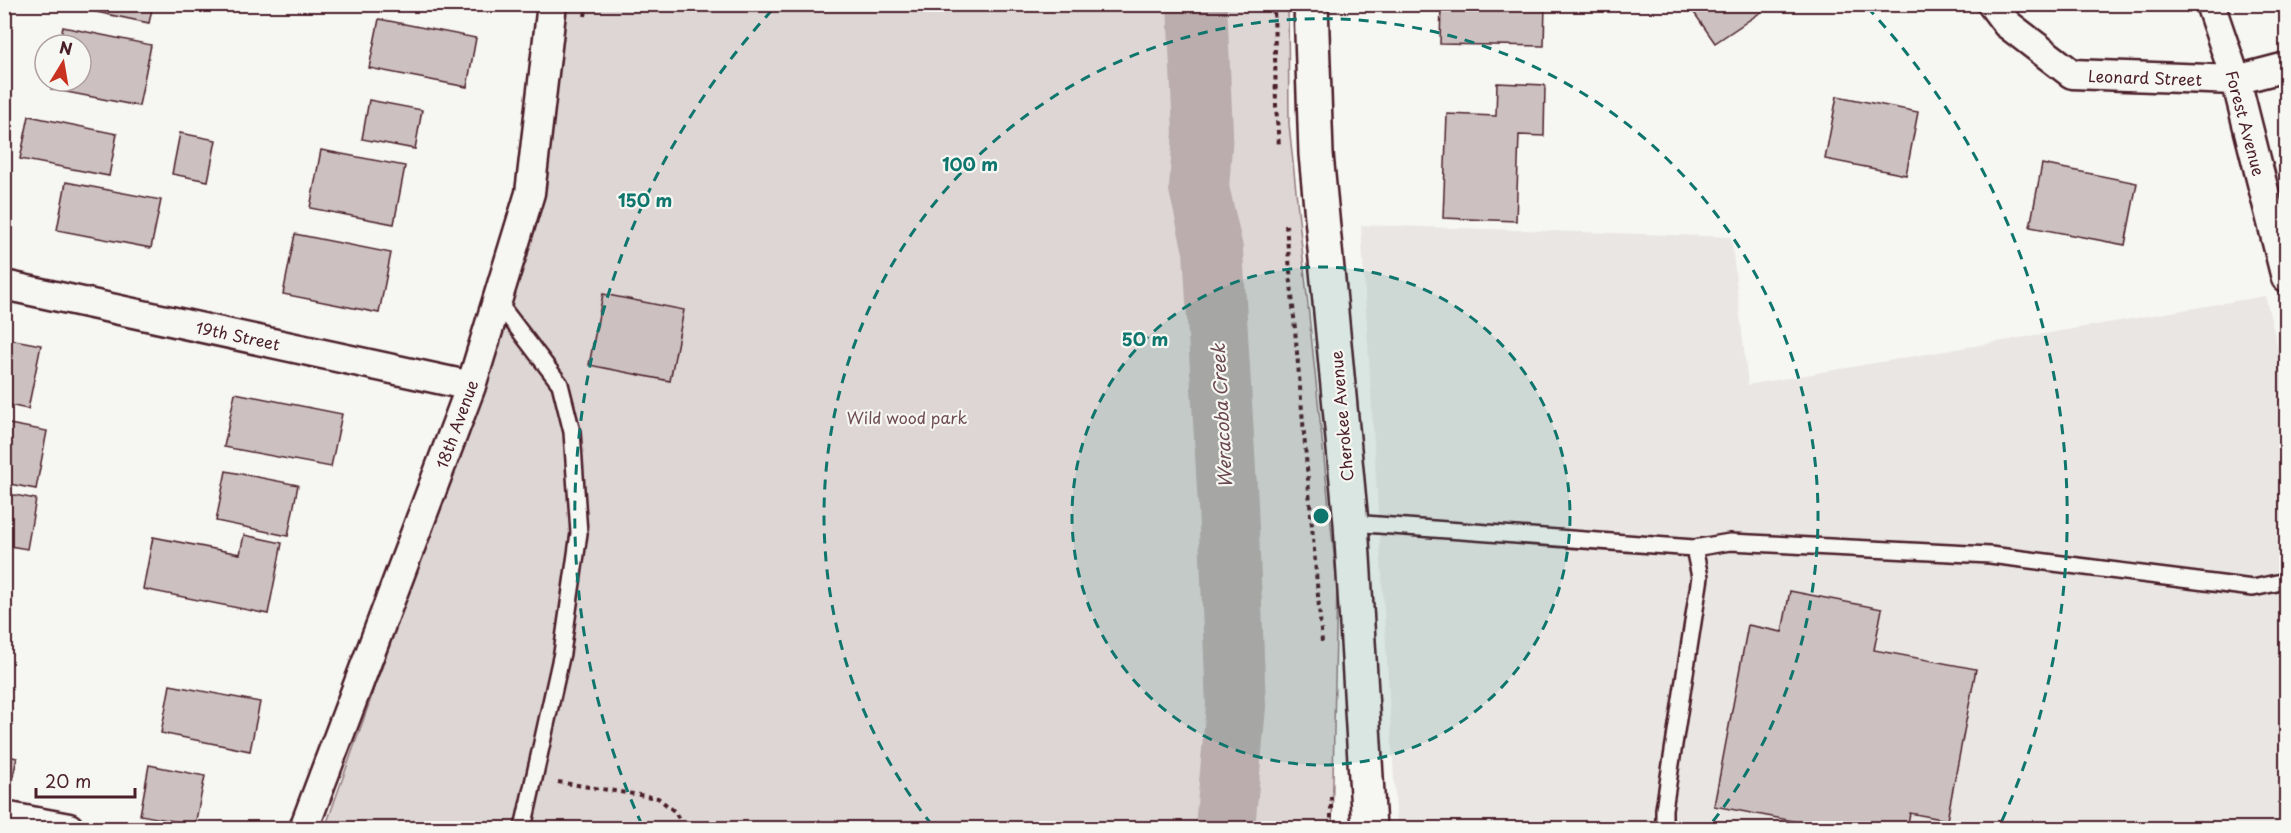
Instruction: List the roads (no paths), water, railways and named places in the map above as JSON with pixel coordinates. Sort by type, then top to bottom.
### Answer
[{"type":"street","name":"18th Avenue","points":[[304,828],[471,386],[530,193],[552,4]]},
{"type":"street","name":"Cherokee Avenue","points":[[1311,4],[1316,154],[1351,523],[1369,828]]},
{"type":"street","name":"Leonard Street","points":[[1992,4],[2007,24],[2072,74],[2236,80],[2286,67]]},
{"type":"street","name":"Forest Avenue","points":[[2210,4],[2236,80],[2286,278]]},
{"type":"street","name":"19th Street","points":[[4,285],[471,386]]},
{"type":"street","points":[[4,816],[69,828]]},
{"type":"lane","points":[[497,301],[560,384],[572,432],[579,533],[562,653],[523,828]]},
{"type":"lane","points":[[1351,523],[1694,548],[1730,542],[1990,555],[2253,588],[2286,581]]},
{"type":"lane","points":[[1664,828],[1664,808],[1700,577],[1694,548]]},
{"type":"waterway","name":"Weracoba Creek","points":[[1197,4],[1203,132],[1199,188],[1213,250],[1228,505],[1236,706],[1225,828]]},
{"type":"park label","name":"Wild wood park","points":[[907,417]]}]
